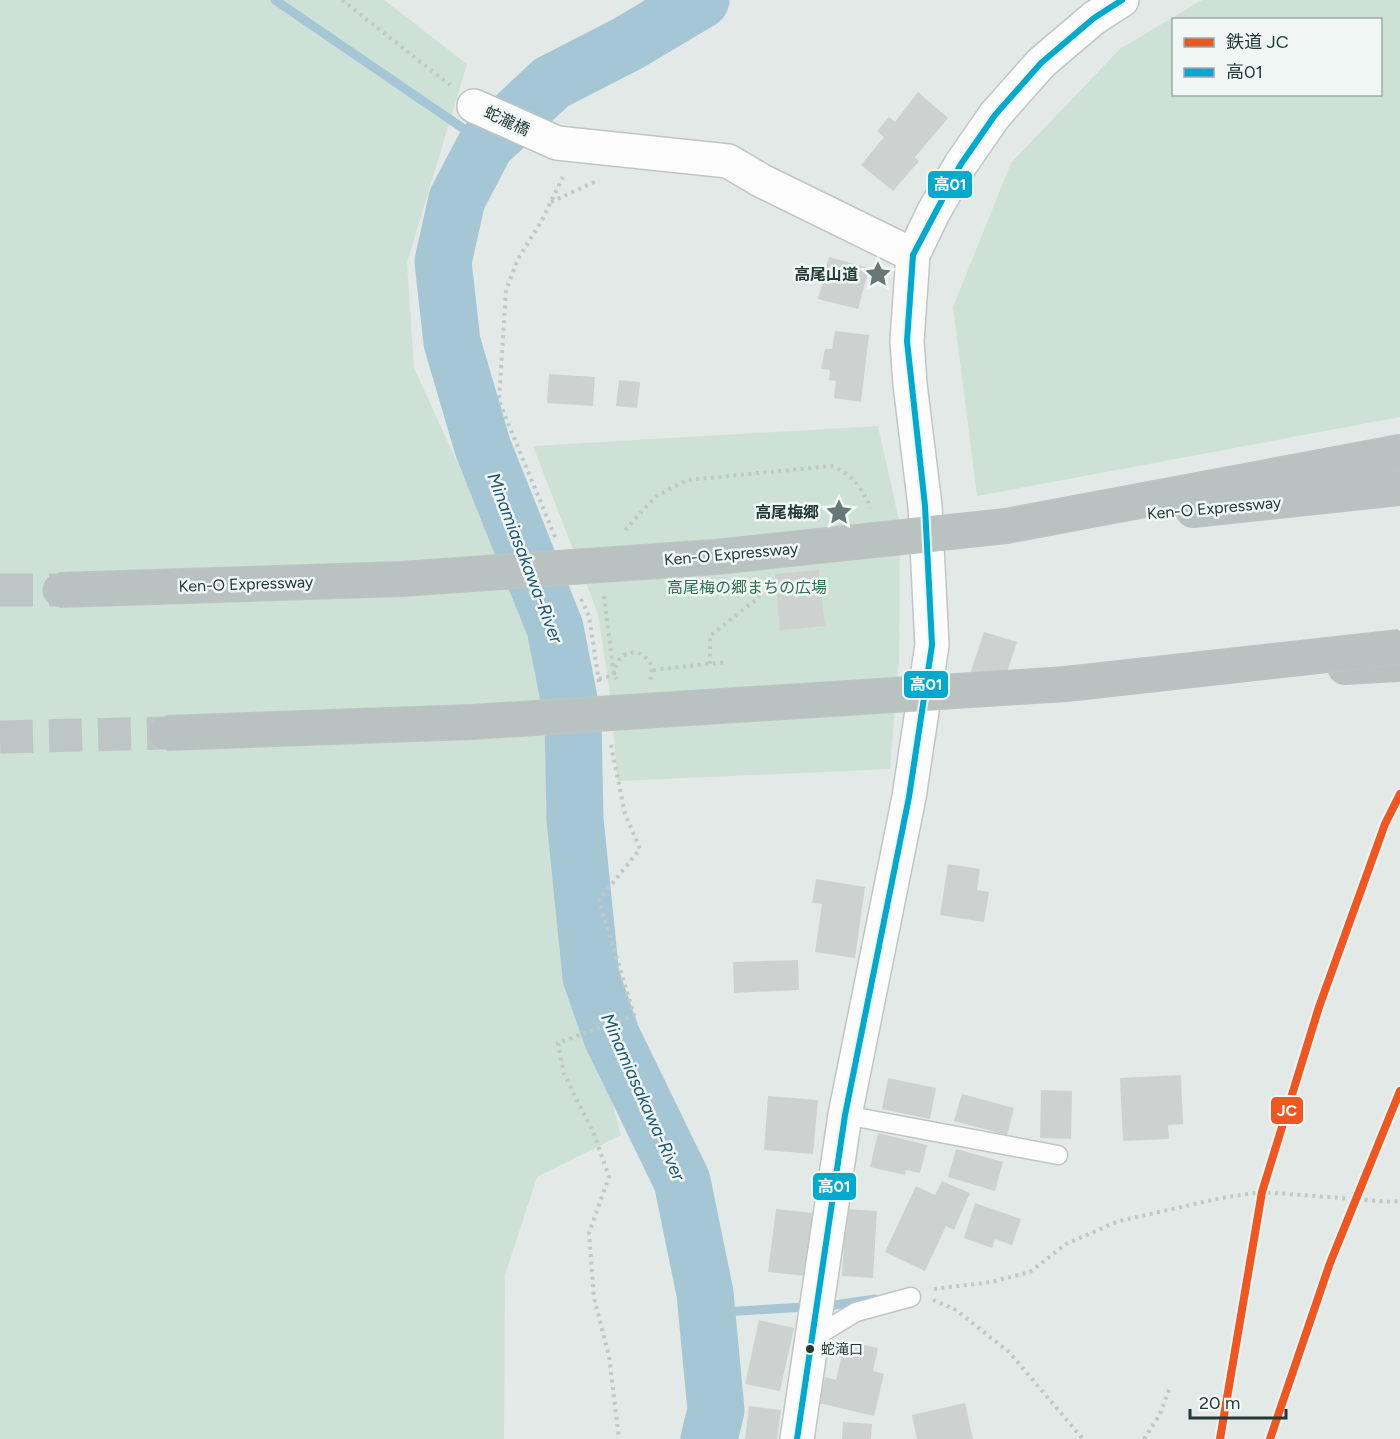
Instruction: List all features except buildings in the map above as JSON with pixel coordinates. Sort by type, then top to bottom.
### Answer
[{"type":"highway","points":[[1006,526],[1400,452]]},
{"type":"highway","name":"Ken-O Expressway","points":[[59,590],[402,579],[715,557],[1006,526],[1211,509],[1400,488]]},
{"type":"highway","points":[[1066,684],[1400,646]]},
{"type":"highway","points":[[166,733],[472,722],[1400,664]]},
{"type":"main road","points":[[797,1439],[845,1116],[909,797],[932,645],[931,574],[907,341],[913,255],[933,213],[961,164],[995,115],[1041,63],[1094,18],[1122,0]]},
{"type":"main road","name":"蛇瀧橋","points":[[474,106],[557,143],[728,161],[762,181],[913,255]]},
{"type":"lane","points":[[845,1116],[1058,1155]]},
{"type":"lane","points":[[813,1338],[856,1312],[911,1297]]},
{"type":"path","points":[[342,0],[431,68],[474,106]]},
{"type":"path","points":[[558,543],[499,401],[506,290],[518,259],[542,220],[564,175]]},
{"type":"path","points":[[580,595],[589,616],[601,690]]},
{"type":"path","points":[[614,675],[619,659],[630,652],[636,652],[648,658],[652,670],[649,682],[644,686]]},
{"type":"path","points":[[652,670],[726,662]]},
{"type":"path","points":[[599,679],[614,675]]},
{"type":"path","points":[[614,675],[620,684]]},
{"type":"path","points":[[609,734],[625,814],[640,849],[599,900],[634,1015],[558,1043],[564,1074],[594,1134],[609,1177],[589,1233],[594,1298],[609,1356],[619,1439]]},
{"type":"path","points":[[911,1297],[942,1286],[991,1282],[1030,1272],[1066,1244],[1119,1221],[1221,1198],[1262,1192],[1392,1202],[1400,1200]]},
{"type":"path","points":[[911,1297],[936,1301],[956,1310],[1009,1352],[1083,1439]]},
{"type":"path","points":[[1144,1439],[1160,1414],[1170,1387]]},
{"type":"green space","points":[[0,0],[384,0],[467,64],[407,263],[414,368],[479,510],[551,683],[553,880],[621,1135],[537,1177],[505,1275],[504,1439],[0,1439]]},
{"type":"green space","points":[[1202,0],[1400,0],[1400,417],[977,496],[953,307],[1011,163],[1120,49]]},
{"type":"green space","name":"高尾梅の郷まちの広場","points":[[878,426],[900,525],[899,658],[890,769],[618,781],[609,686],[598,614],[533,446]]},
{"type":"waterway","points":[[275,0],[486,144]]},
{"type":"waterway","name":"Minamiasakawa-River","points":[[701,0],[627,44],[551,83],[486,144],[457,199],[443,262],[452,342],[483,448],[555,628],[573,719],[575,819],[591,977],[612,1037],[682,1181],[705,1293],[716,1410],[709,1439]]},
{"type":"waterway","points":[[828,1306],[875,1299]]},
{"type":"waterway","points":[[707,1313],[805,1307]]},
{"type":"tunnel","points":[[0,590],[59,590]]},
{"type":"tunnel","points":[[0,737],[166,733]]},
{"type":"rail line","name":"JC","points":[[1220,1439],[1262,1192],[1319,1007],[1385,824],[1400,794]]},
{"type":"rail line","name":"JC","points":[[1270,1439],[1330,1263],[1400,1091]]},
{"type":"transit line","name":"高01","points":[[797,1439],[845,1115],[909,797],[932,645],[925,506],[907,341],[913,255],[961,164],[995,115],[1041,63],[1094,18],[1122,0]]},
{"type":"place","name":"高尾山道","points":[[878,274]]},
{"type":"place","name":"高尾梅郷","points":[[839,512]]},
{"type":"place","name":"蛇滝口","points":[[810,1349]]}]
